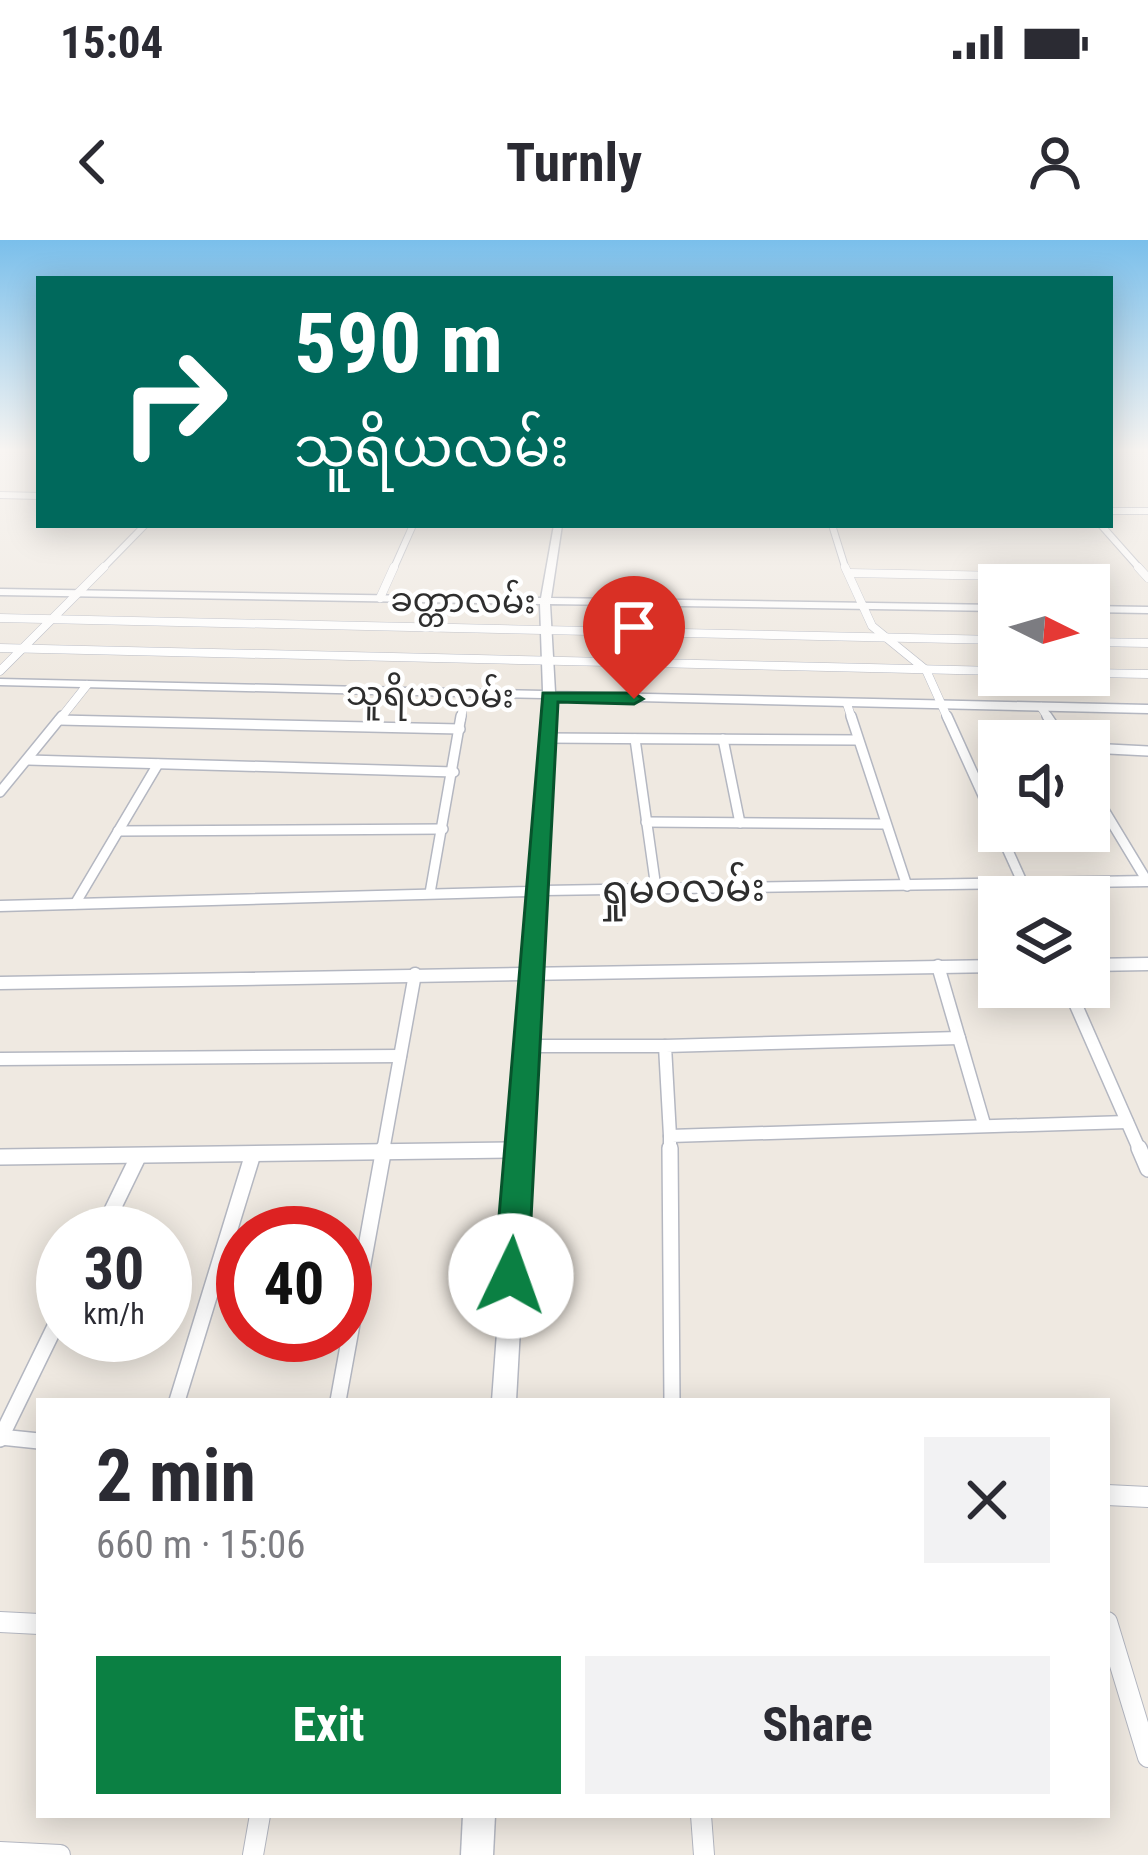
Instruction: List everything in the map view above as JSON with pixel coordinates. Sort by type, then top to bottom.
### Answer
[{"type":"street","points":[[0,671],[142,528]]},
{"type":"street","points":[[380,598],[412,528]]},
{"type":"street","points":[[504,1398],[549,697],[545,601],[557,528]]},
{"type":"street","points":[[833,528],[861,606],[880,637],[917,658],[926,670],[1019,876]]},
{"type":"street","points":[[1104,528],[1148,578]]},
{"type":"street","points":[[849,573],[978,575]]},
{"type":"street","name":"ခတ္တာလမ်း","points":[[0,592],[978,608]]},
{"type":"street","points":[[1110,609],[1148,610]]},
{"type":"street","points":[[0,618],[978,639]]},
{"type":"street","points":[[1110,642],[1148,643]]},
{"type":"street","points":[[0,648],[978,671]]},
{"type":"street","points":[[1110,673],[1148,674]]},
{"type":"street","name":"သူရိယလမ်း","points":[[0,682],[1148,709]]},
{"type":"street","points":[[0,792],[87,686]]},
{"type":"street","points":[[430,893],[465,695]]},
{"type":"street","points":[[847,704],[907,886]]},
{"type":"street","points":[[1042,707],[1050,720]]},
{"type":"street","points":[[59,720],[460,729]]},
{"type":"street","points":[[546,738],[857,740]]},
{"type":"street","points":[[635,739],[656,888]]},
{"type":"street","points":[[723,739],[740,823]]},
{"type":"street","points":[[1110,749],[1148,751]]},
{"type":"street","points":[[28,760],[454,772]]},
{"type":"street","points":[[75,904],[158,764]]},
{"type":"street","points":[[1110,819],[1148,881]]},
{"type":"street","points":[[646,822],[884,824]]},
{"type":"street","points":[[118,831],[442,829]]},
{"type":"street","name":"ရှုမဝလမ်း","points":[[1110,884],[1148,881]]},
{"type":"street","name":"ရှုမဝလမ်း","points":[[0,906],[534,890],[978,889]]},
{"type":"street","points":[[1110,964],[1148,964]]},
{"type":"street","points":[[938,966],[984,1124]]},
{"type":"street","points":[[0,983],[978,966]]},
{"type":"street","points":[[339,1398],[415,974]]},
{"type":"street","points":[[1077,1008],[1148,1169]]},
{"type":"street","points":[[525,1046],[959,1038]]},
{"type":"street","points":[[665,1046],[672,1398]]},
{"type":"street","points":[[0,1059],[400,1055]]},
{"type":"street","points":[[670,1136],[1127,1122]]},
{"type":"street","points":[[0,1156],[252,1157],[519,1150]]},
{"type":"street","points":[[114,1206],[138,1157]]},
{"type":"street","points":[[178,1398],[252,1157]]},
{"type":"street","points":[[36,1441],[0,1438],[37,1362]]},
{"type":"street","points":[[1110,1495],[1148,1497]]},
{"type":"street","points":[[0,1622],[36,1624]]},
{"type":"street","points":[[1110,1632],[1148,1756]]},
{"type":"street","points":[[253,1855],[259,1818]]},
{"type":"street","points":[[477,1855],[479,1818]]},
{"type":"street","points":[[700,1818],[704,1855]]},
{"type":"street","points":[[0,1852],[60,1855]]},
{"type":"route","points":[[511,1276],[549,697],[634,699]]}]
